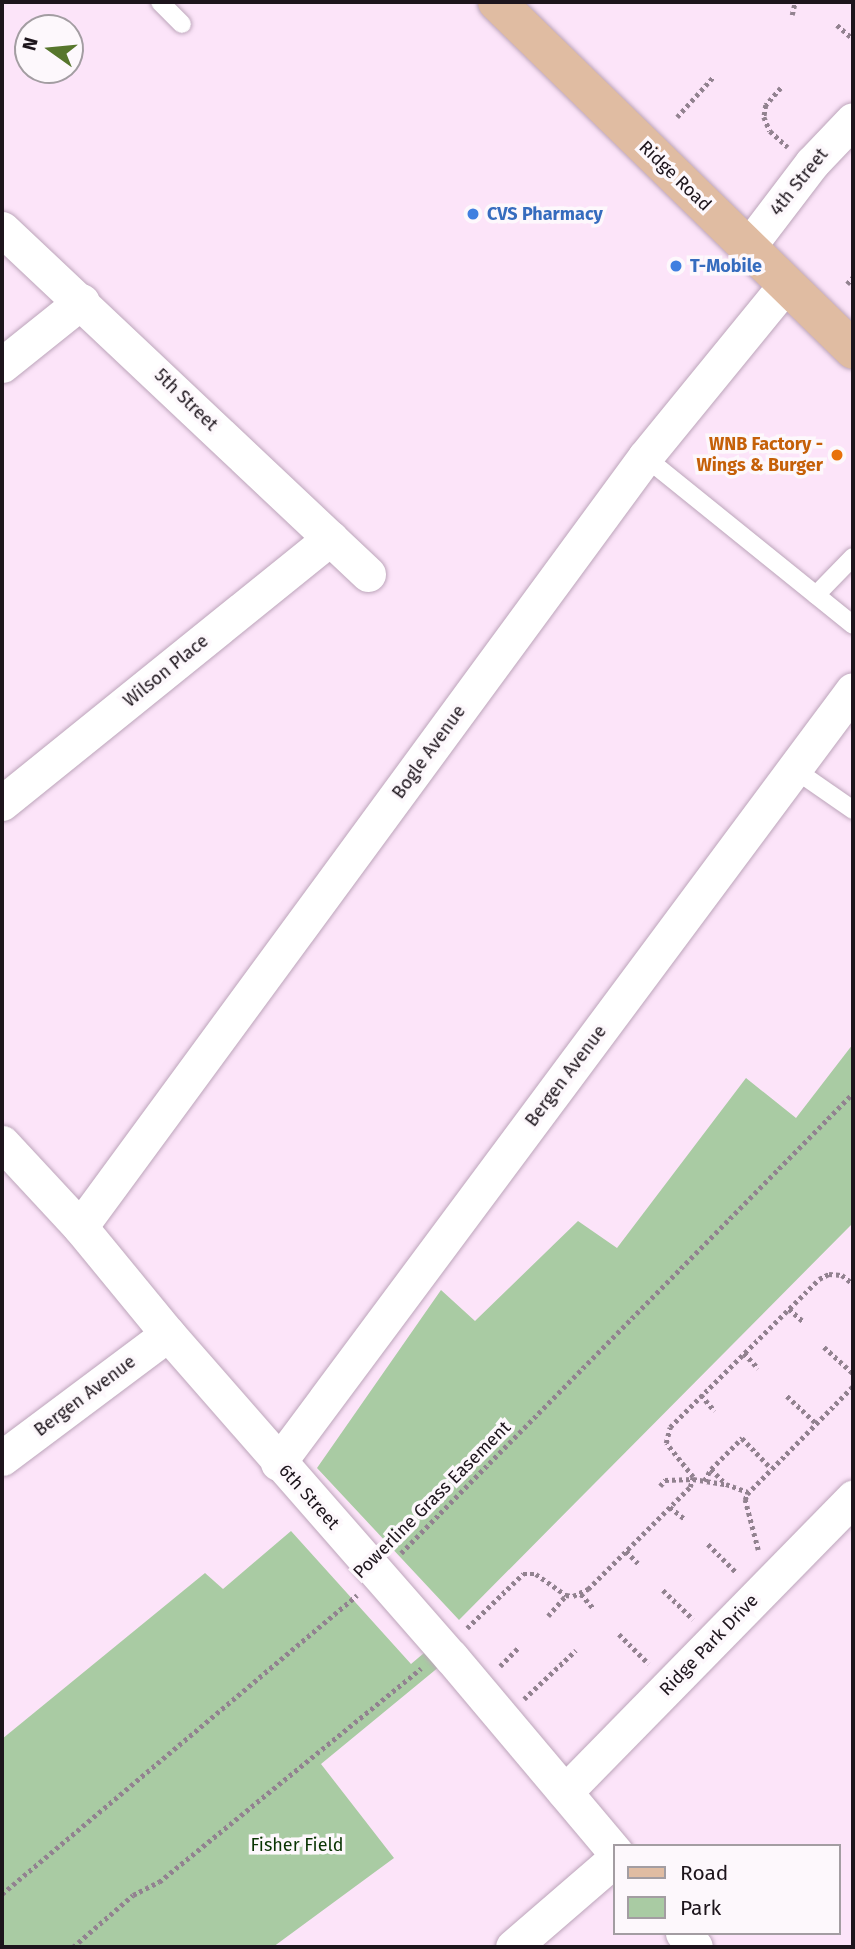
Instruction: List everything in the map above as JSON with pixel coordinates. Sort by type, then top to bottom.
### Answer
[{"type":"main road","name":"Ridge Road","points":[[497,2],[853,350]]},
{"type":"street","name":"4th Street","points":[[748,247],[812,163],[853,120]]},
{"type":"street","name":"5th Street","points":[[2,229],[82,301],[368,574]]},
{"type":"street","name":"Bogle Avenue","points":[[80,1227],[645,457],[786,284]]},
{"type":"street","points":[[2,365],[82,301]]},
{"type":"street","name":"Wilson Place","points":[[2,803],[331,538]]},
{"type":"street","name":"Bergen Avenue","points":[[278,1463],[853,691]]},
{"type":"street","name":"6th Street","points":[[2,1143],[80,1227],[167,1334],[444,1649],[614,1851]]},
{"type":"street","name":"Bergen Avenue","points":[[2,1458],[167,1334]]},
{"type":"street","name":"Ridge Park Drive","points":[[565,1792],[848,1513]]},
{"type":"street","points":[[513,1947],[614,1860]]},
{"type":"lane","points":[[160,2],[182,24]]},
{"type":"lane","points":[[645,457],[853,625]]},
{"type":"lane","points":[[816,594],[853,557]]},
{"type":"lane","points":[[794,769],[853,810]]},
{"type":"path","points":[[792,15],[795,2]]},
{"type":"path","points":[[837,24],[853,39]]},
{"type":"path","points":[[677,117],[714,76]]},
{"type":"path","points":[[780,88],[766,105],[764,117],[770,131],[788,147]]},
{"type":"path","points":[[848,284],[853,277]]},
{"type":"path","name":"Powerline Grass Easement","points":[[2,1895],[380,1576],[853,1093]]},
{"type":"path","points":[[693,1479],[668,1448],[666,1436],[670,1426],[824,1276],[842,1275],[853,1284]]},
{"type":"path","points":[[789,1309],[803,1321]]},
{"type":"path","points":[[824,1347],[853,1373]]},
{"type":"path","points":[[744,1353],[758,1367]]},
{"type":"path","points":[[758,1558],[745,1500],[748,1492],[853,1386]]},
{"type":"path","points":[[701,1395],[715,1411]]},
{"type":"path","points":[[787,1396],[816,1423]]},
{"type":"path","points":[[704,1481],[711,1469],[742,1438],[771,1468]]},
{"type":"path","points":[[711,1469],[726,1484]]},
{"type":"path","points":[[73,1947],[133,1895],[159,1882],[444,1649],[523,1574],[536,1574],[566,1595],[581,1594],[690,1487],[693,1479]]},
{"type":"path","points":[[660,1486],[665,1480],[693,1479],[726,1484],[748,1492]]},
{"type":"path","points":[[670,1507],[685,1519]]},
{"type":"path","points":[[708,1544],[744,1580]]},
{"type":"path","points":[[626,1551],[639,1564]]},
{"type":"path","points":[[663,1590],[699,1625]]},
{"type":"path","points":[[581,1594],[594,1609]]},
{"type":"path","points":[[548,1616],[566,1595]]},
{"type":"path","points":[[618,1634],[654,1669]]},
{"type":"path","points":[[494,1672],[519,1647]]},
{"type":"path","points":[[528,1710],[521,1702],[576,1650]]},
{"type":"green space","points":[[853,1044],[853,1223],[459,1620],[317,1468],[441,1290],[475,1321],[578,1221],[617,1248],[746,1078],[796,1118]]},
{"type":"green space","name":"Fisher Field","points":[[291,1531],[411,1664],[437,1642],[451,1657],[321,1764],[394,1858],[273,1947],[2,1947],[2,1739],[205,1573],[223,1589]]},
{"type":"place","name":"CVS Pharmacy","points":[[473,214]]},
{"type":"place","name":"T-Mobile","points":[[676,266]]},
{"type":"place","name":"WNB Factory - Wings & Burger","points":[[837,455]]}]
